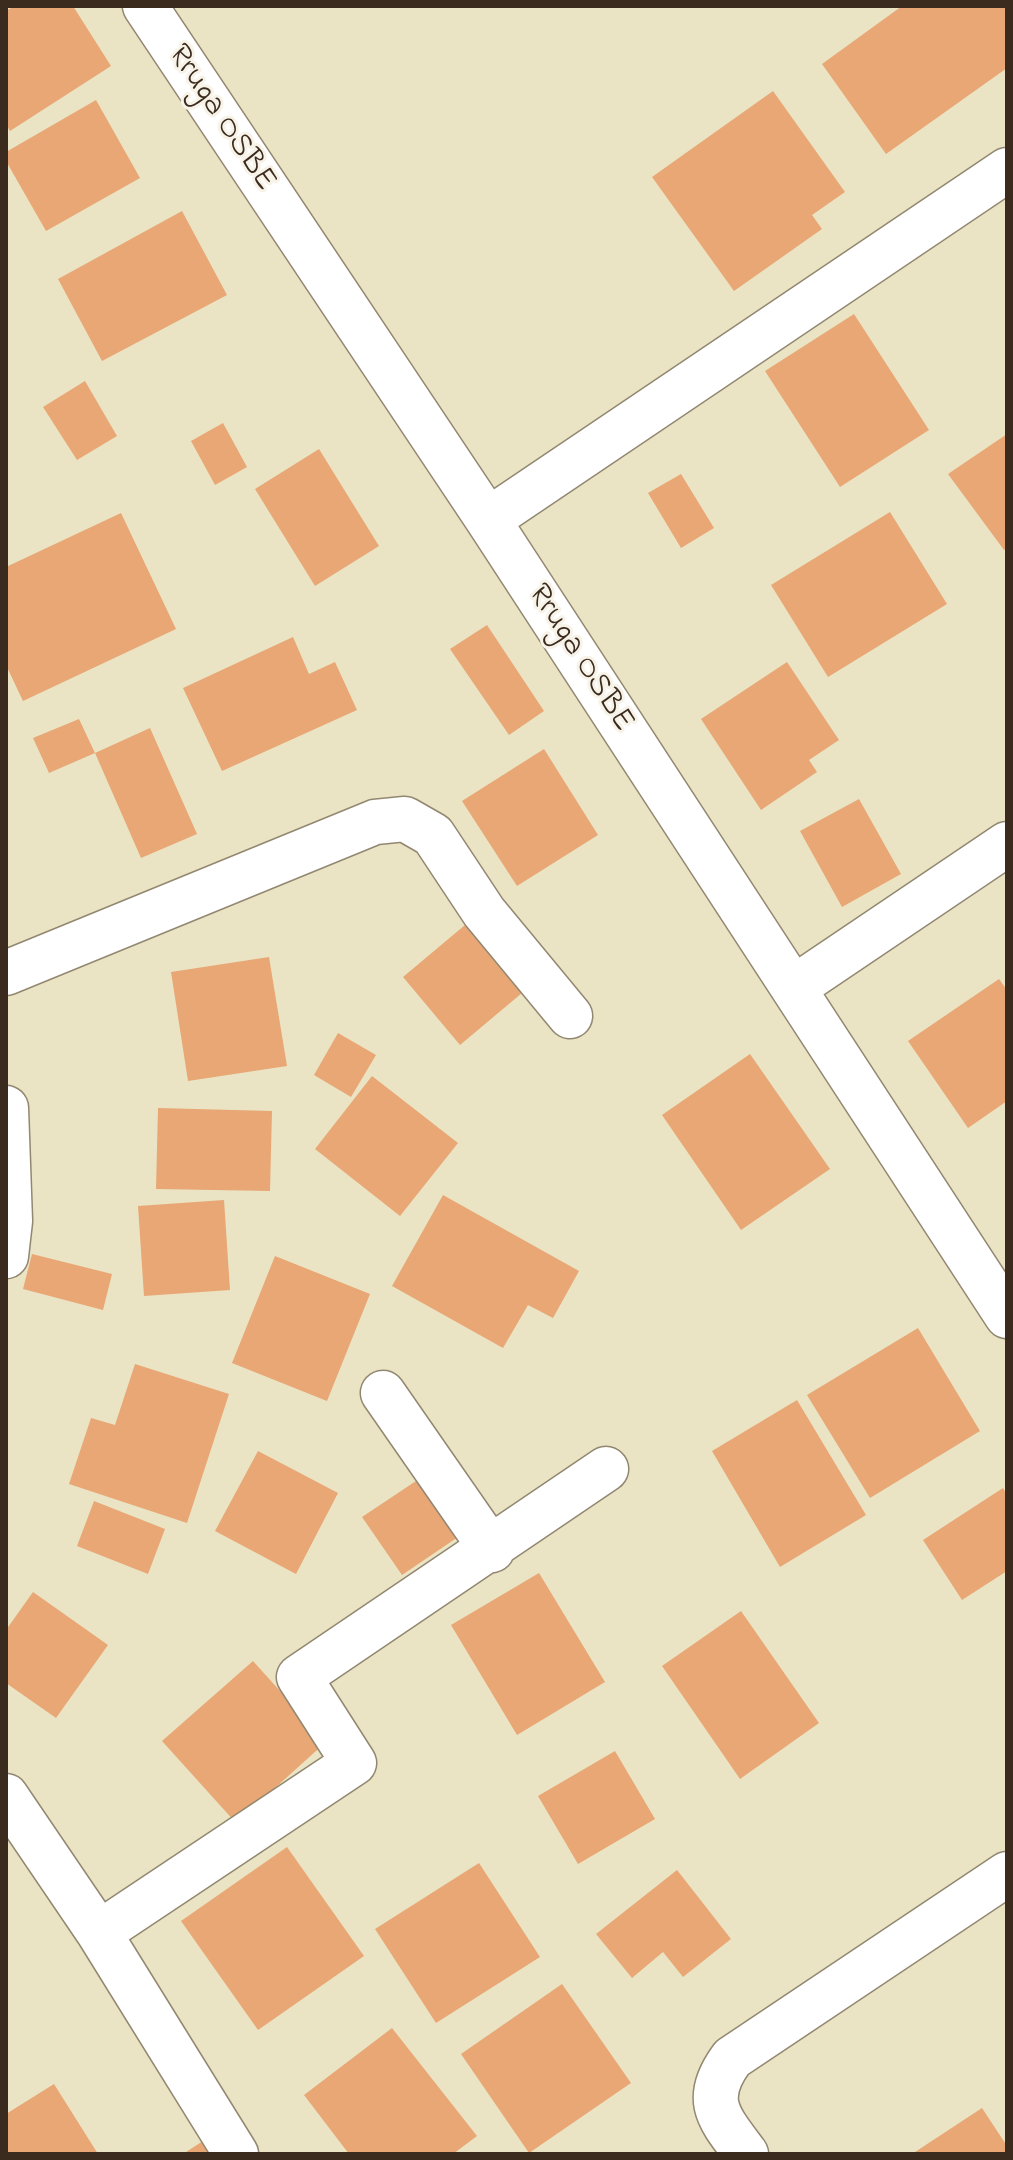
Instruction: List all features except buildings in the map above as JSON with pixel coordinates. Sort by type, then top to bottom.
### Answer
[{"type":"street","name":"Rruga OSBE","points":[[145,6],[488,520],[1007,1316]]},
{"type":"street","points":[[488,520],[1007,170]]},
{"type":"street","points":[[6,973],[375,822],[405,819],[433,835],[484,912],[570,1016]]},
{"type":"street","points":[[795,987],[1007,844]]},
{"type":"street","points":[[6,1108],[10,1221],[6,1256]]},
{"type":"street","points":[[383,1393],[492,1550]]},
{"type":"street","points":[[99,1933],[354,1763],[299,1677],[492,1550],[606,1469]]},
{"type":"street","points":[[6,1796],[99,1933],[236,2154]]},
{"type":"street","points":[[746,2154],[722,2122],[713,2099],[718,2076],[732,2058],[1003,1876]]}]
